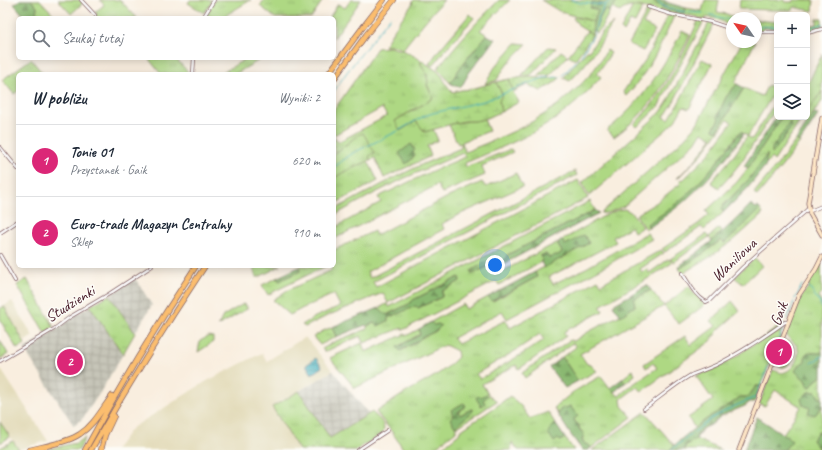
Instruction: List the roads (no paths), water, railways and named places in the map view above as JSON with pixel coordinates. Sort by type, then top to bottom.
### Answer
[{"type":"highway","points":[[329,72],[384,0]]},
{"type":"highway","points":[[336,76],[394,0]]},
{"type":"highway","points":[[85,450],[153,332],[195,268]]},
{"type":"highway","points":[[91,450],[124,392],[204,268]]},
{"type":"highway","points":[[29,450],[69,440],[80,434],[91,424],[120,387]]},
{"type":"highway","points":[[101,450],[105,435],[124,392]]},
{"type":"street","points":[[81,0],[95,14]]},
{"type":"street","points":[[204,16],[214,0]]},
{"type":"street","points":[[648,7],[670,14],[711,22],[726,27]]},
{"type":"street","points":[[810,32],[822,29]]},
{"type":"street","points":[[762,32],[774,32]]},
{"type":"street","points":[[193,72],[194,60]]},
{"type":"street","points":[[822,118],[808,204],[811,216],[822,235]]},
{"type":"street","points":[[0,146],[16,166]]},
{"type":"street","points":[[809,210],[822,206]]},
{"type":"street","name":"Waniliowa","points":[[682,273],[694,292],[706,302],[710,300],[742,268],[809,210]]},
{"type":"street","points":[[0,233],[16,222]]},
{"type":"street","points":[[0,255],[15,281]]},
{"type":"street","name":"Gaik","points":[[739,450],[799,295],[822,257]]},
{"type":"street","name":"Studzienki","points":[[0,361],[54,329],[70,317],[149,268]]},
{"type":"street","points":[[644,409],[691,376],[740,352],[785,322],[789,322]]},
{"type":"street","points":[[358,450],[388,430]]},
{"type":"water","points":[[316,358],[322,367],[312,374],[306,365]]},
{"type":"waterway","points":[[571,0],[581,3],[605,5],[611,0]]},
{"type":"waterway","points":[[657,0],[671,10],[703,13]]},
{"type":"waterway","points":[[594,34],[599,17],[605,5]]},
{"type":"waterway","points":[[707,14],[726,19]]},
{"type":"waterway","points":[[336,88],[390,17]]},
{"type":"waterway","points":[[810,28],[822,24]]},
{"type":"waterway","points":[[762,26],[774,27]]},
{"type":"waterway","points":[[563,75],[581,56],[593,36]]},
{"type":"waterway","points":[[336,166],[353,153],[398,131],[424,116],[484,101],[543,78],[560,77]]},
{"type":"waterway","points":[[797,296],[802,285]]},
{"type":"waterway","points":[[808,286],[822,308]]},
{"type":"waterway","points":[[787,319],[794,302]]},
{"type":"waterway","points":[[671,450],[712,418],[756,397],[785,324]]},
{"type":"waterway","points":[[811,363],[822,356]]},
{"type":"place","name":"Tonie 01","points":[[779,352]]},
{"type":"place","name":"Euro-trade Magazyn Centralny","points":[[70,362]]}]
